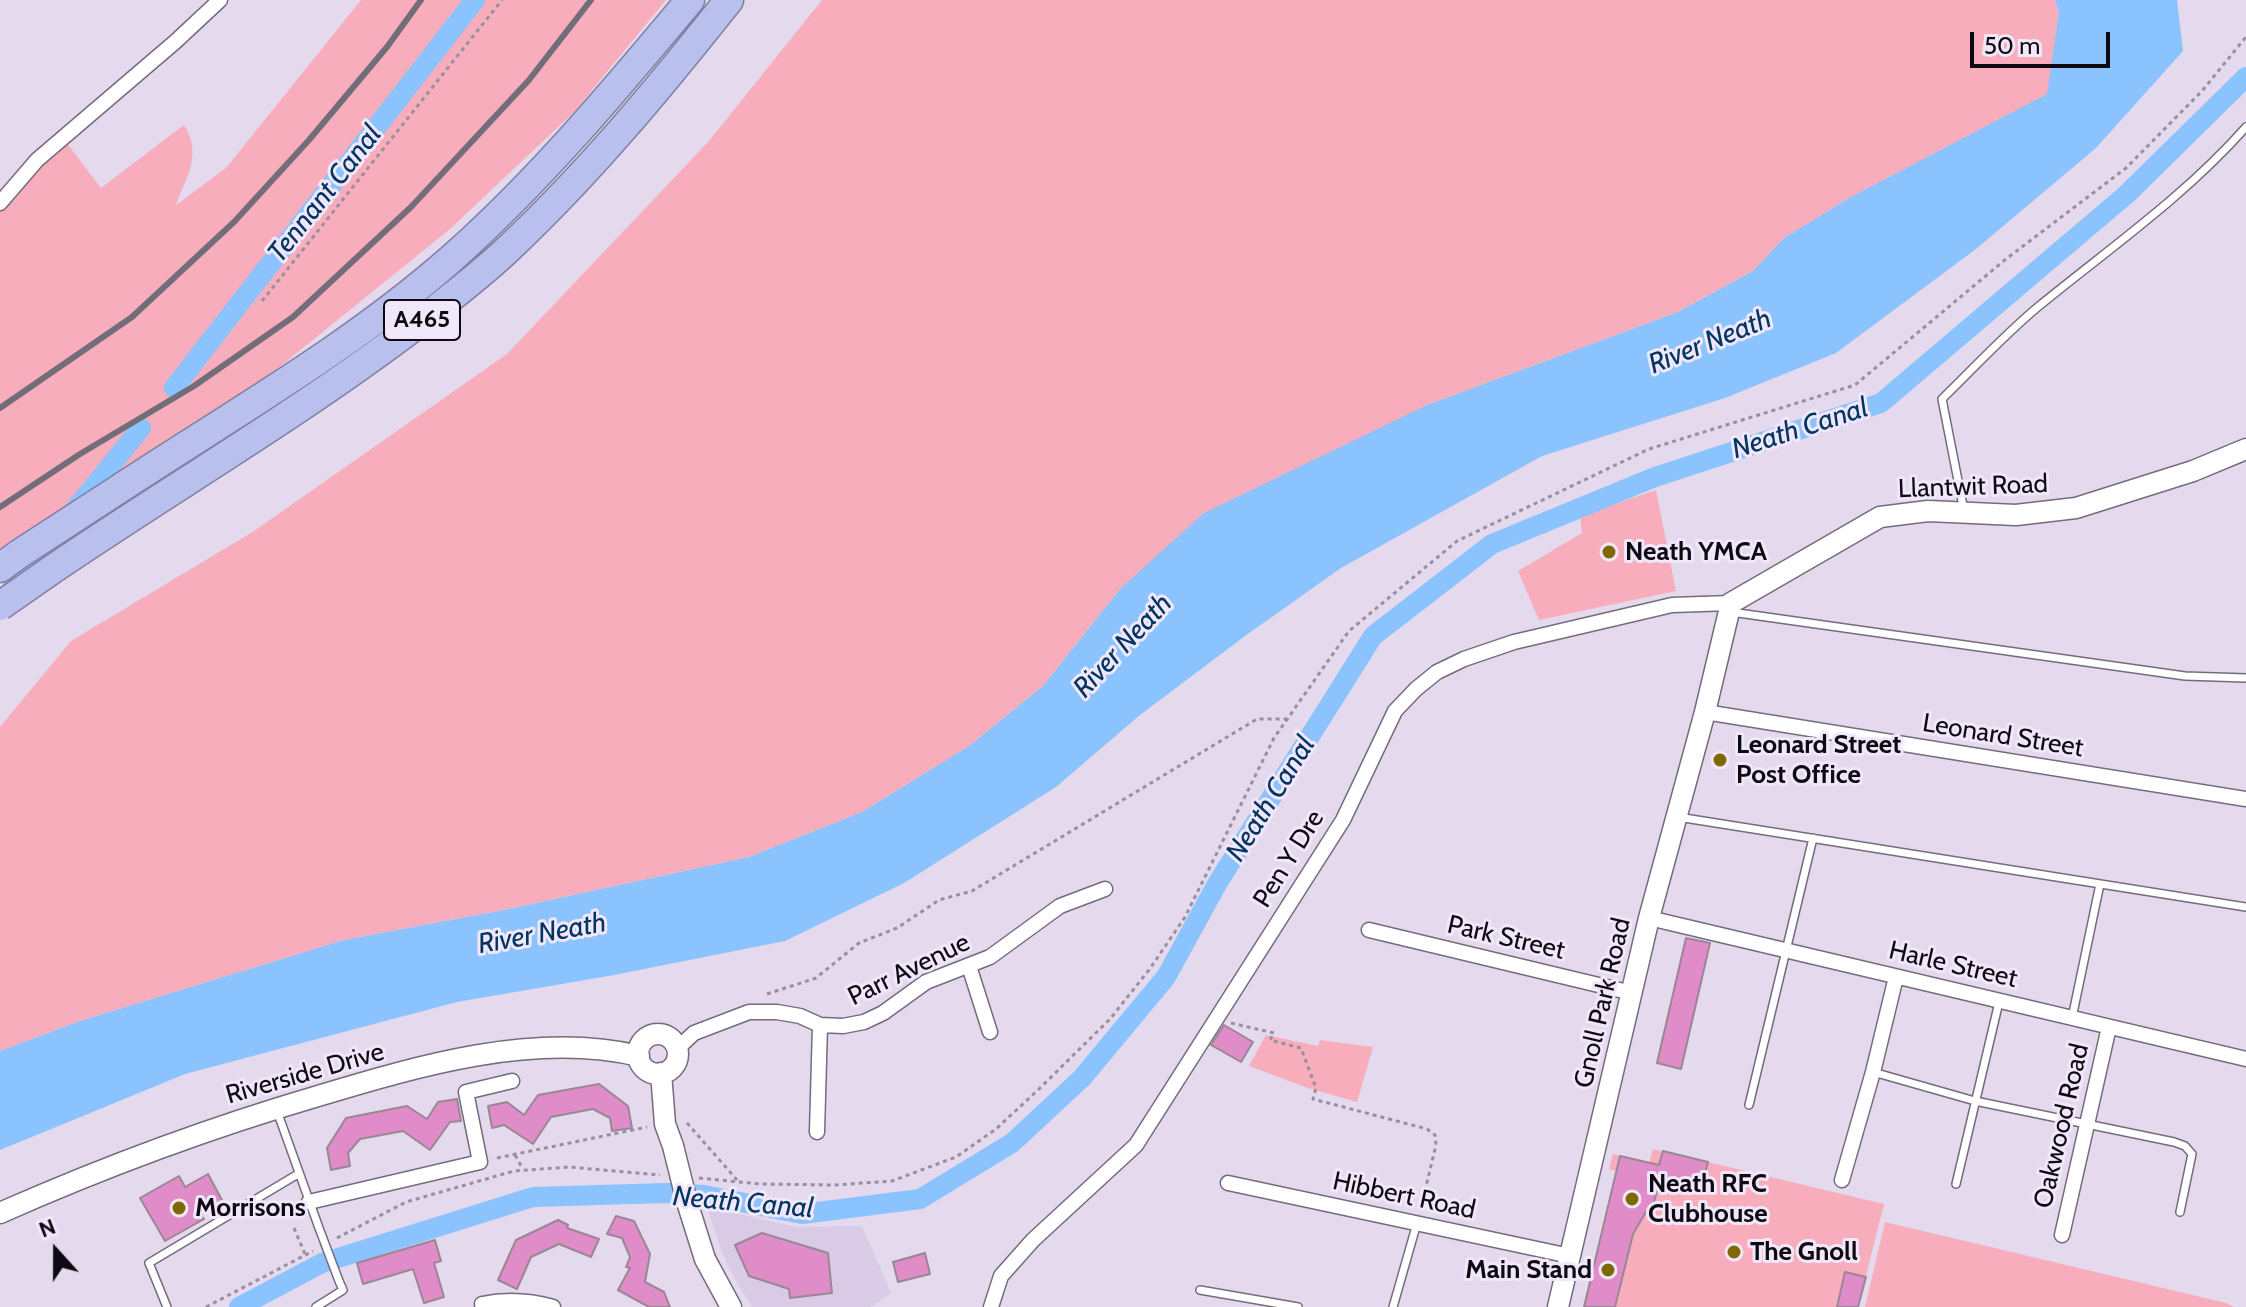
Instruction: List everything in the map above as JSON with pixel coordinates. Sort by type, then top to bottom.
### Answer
[{"type":"highway","name":"A465","points":[[10,561],[309,365],[384,313],[450,259],[526,188],[621,83],[690,0]]},
{"type":"highway","name":"A465","points":[[0,606],[373,357],[474,279],[508,250],[584,173],[729,0]]},
{"type":"main road","name":"Llantwit Road","points":[[1730,607],[1880,517],[1928,511],[2016,515],[2076,508],[2193,471],[2246,449]]},
{"type":"main road","points":[[1705,712],[1730,607]]},
{"type":"main road","name":"Gnoll Park Road","points":[[1558,1307],[1649,918],[1705,712]]},
{"type":"main road","points":[[639,1056],[641,1043],[658,1033],[670,1037],[678,1048],[677,1062],[667,1072],[661,1073],[668,1123],[687,1202],[705,1259],[731,1307]]},
{"type":"main road","name":"Riverside Drive","points":[[0,1213],[62,1185],[212,1128],[410,1070],[548,1047],[608,1049],[639,1056],[644,1067],[661,1073]]},
{"type":"street","points":[[0,203],[37,160],[175,42],[211,3]]},
{"type":"street","name":"Pen Y Dre","points":[[991,1307],[1001,1276],[1033,1240],[1136,1145],[1343,820],[1395,711],[1416,689],[1437,672],[1464,659],[1514,642],[1672,605],[1730,607]]},
{"type":"street","name":"Leonard Street","points":[[1705,712],[2246,799]]},
{"type":"street","name":"Parr Avenue","points":[[678,1048],[694,1033],[749,1012],[800,1016],[820,1025],[843,1026],[864,1022],[883,1013],[926,982],[990,957],[1060,906],[1105,889]]},
{"type":"street","name":"Harle Street","points":[[1649,918],[2246,1059]]},
{"type":"street","name":"Park Street","points":[[1369,930],[1632,993]]},
{"type":"street","points":[[969,966],[990,1032]]},
{"type":"street","points":[[1842,1180],[1896,977]]},
{"type":"street","points":[[817,1132],[820,1025]]},
{"type":"street","name":"Oakwood Road","points":[[2062,1235],[2109,1027]]},
{"type":"street","points":[[309,1202],[480,1162],[466,1092],[512,1081]]},
{"type":"street","name":"Hibbert Road","points":[[1228,1183],[1570,1256]]},
{"type":"street","points":[[477,1306],[505,1299],[553,1307]]},
{"type":"lane","points":[[1964,513],[1942,399],[2036,309],[2154,215],[2246,127]]},
{"type":"lane","points":[[1730,607],[2185,676],[2246,678]]},
{"type":"lane","points":[[1676,816],[2246,907]]},
{"type":"lane","points":[[1749,1105],[1813,838]]},
{"type":"lane","points":[[2072,1018],[2100,884]]},
{"type":"lane","points":[[1956,1184],[2000,1000]]},
{"type":"lane","points":[[1873,1072],[1975,1101],[2185,1146],[2192,1154],[2180,1212]]},
{"type":"lane","points":[[276,1108],[343,1290],[316,1307]]},
{"type":"lane","points":[[167,1307],[149,1263],[298,1174]]},
{"type":"lane","points":[[1393,1307],[1417,1223]]},
{"type":"lane","points":[[1200,1290],[1298,1307]]},
{"type":"path","points":[[262,301],[502,0]]},
{"type":"path","points":[[692,1177],[760,1184],[835,1185],[892,1181],[956,1157],[996,1129],[1110,1019],[1149,970],[1185,917],[1274,738],[1349,631],[1457,541],[1649,449],[1855,385],[2006,259],[2126,168],[2202,91],[2246,37]]},
{"type":"path","points":[[767,994],[816,978],[859,943],[897,928],[939,900],[972,891],[1257,719],[1287,719]]},
{"type":"path","points":[[1216,1019],[1274,1033],[1270,1040],[1301,1048],[1316,1088],[1313,1099],[1427,1129],[1435,1135],[1436,1145],[1417,1223]]},
{"type":"path","points":[[480,1162],[684,1119],[737,1180]]},
{"type":"path","points":[[515,1155],[523,1170]]},
{"type":"path","points":[[331,1242],[406,1202],[523,1170],[569,1167],[662,1175]]},
{"type":"path","points":[[294,1228],[306,1255]]},
{"type":"path","points":[[206,1307],[318,1248]]},
{"type":"shaded area","points":[[361,0],[666,0],[574,112],[450,229],[272,373],[0,558],[0,207],[66,142],[101,188],[184,125],[192,146],[191,166],[176,205],[226,168]]},
{"type":"shaded area","points":[[822,0],[2055,0],[2059,12],[2048,94],[1849,198],[1784,238],[1753,271],[1678,312],[1427,405],[1121,588],[1042,687],[969,746],[862,812],[749,857],[504,910],[344,940],[80,1021],[0,1051],[0,727],[71,641],[254,531],[507,354],[709,141]]},
{"type":"shaded area","name":"Neath YMCA","points":[[1656,490],[1676,591],[1539,620],[1518,571],[1582,533],[1580,516]]},
{"type":"shaded area","points":[[1266,1035],[1318,1046],[1320,1040],[1373,1047],[1357,1102],[1249,1066]]},
{"type":"shaded area","name":"The Gnoll","points":[[1653,1149],[1884,1204],[1858,1307],[1584,1307],[1616,1171],[1609,1169],[1613,1154],[1649,1163]]},
{"type":"shaded area","points":[[707,1207],[796,1227],[862,1226],[891,1293],[871,1307],[752,1307],[722,1253]]},
{"type":"shaded area","points":[[1885,1222],[2226,1303],[2234,1307],[1865,1307]]},
{"type":"water","name":"River Neath","points":[[2055,0],[2177,0],[2183,51],[2096,148],[1976,249],[1836,353],[1725,398],[1542,456],[1341,568],[1140,715],[1056,787],[904,883],[785,941],[457,1002],[185,1074],[0,1150],[0,1051],[80,1021],[344,940],[504,910],[749,857],[862,812],[969,746],[1042,687],[1121,588],[1204,513],[1427,405],[1678,312],[1753,271],[1784,238],[1849,198],[2047,94],[2059,12]]},
{"type":"building","points":[[1686,938],[1710,943],[1681,1069],[1657,1063]]},
{"type":"building","points":[[1224,1025],[1253,1042],[1241,1062],[1211,1045]]},
{"type":"building","points":[[599,1084],[628,1106],[632,1128],[612,1131],[610,1118],[593,1109],[551,1117],[533,1144],[504,1125],[492,1128],[488,1106],[507,1102],[524,1115],[538,1095]]},
{"type":"building","points":[[457,1099],[461,1121],[450,1122],[430,1150],[403,1131],[360,1139],[348,1153],[350,1166],[331,1170],[327,1148],[346,1118],[407,1106],[427,1119],[438,1102]]},
{"type":"building","name":"Neath RFC Clubhouse","points":[[1663,1151],[1708,1162],[1701,1188],[1660,1178],[1652,1211],[1647,1210],[1633,1234],[1615,1307],[1584,1307],[1620,1156],[1659,1165]]},
{"type":"building","name":"Morrisons","points":[[208,1174],[223,1202],[201,1215],[204,1219],[165,1241],[140,1198],[179,1176],[185,1187]]},
{"type":"building","points":[[616,1216],[634,1221],[650,1254],[645,1282],[664,1292],[670,1307],[649,1307],[618,1290],[630,1268],[626,1267],[630,1257],[622,1238],[607,1234]]},
{"type":"building","points":[[558,1220],[568,1225],[567,1228],[599,1239],[591,1257],[559,1244],[531,1257],[517,1289],[498,1280],[516,1240]]},
{"type":"building","points":[[762,1233],[828,1253],[832,1293],[790,1298],[789,1289],[749,1276],[735,1245]]},
{"type":"building","points":[[435,1240],[441,1261],[434,1263],[444,1297],[424,1303],[413,1269],[363,1284],[357,1263]]},
{"type":"building","points":[[925,1253],[930,1274],[898,1282],[893,1262]]},
{"type":"building","points":[[1845,1272],[1866,1277],[1858,1307],[1837,1307]]},
{"type":"waterway","name":"Tennant Canal","points":[[174,388],[475,0]]},
{"type":"waterway","name":"Neath Canal","points":[[239,1307],[322,1263],[533,1197],[666,1193],[704,1195],[802,1214],[920,1199],[1012,1143],[1082,1078],[1166,977],[1217,884],[1373,636],[1492,544],[1655,477],[1881,403],[2127,194],[2246,77]]},
{"type":"waterway","name":"Tennant Canal","points":[[73,512],[141,428]]},
{"type":"waterway","name":"Tennant Canal","points":[[11,590],[51,540]]},
{"type":"railway","points":[[0,408],[132,317],[234,222],[309,140],[387,47],[421,0]]},
{"type":"railway","points":[[0,507],[80,454],[194,386],[293,317],[411,207],[529,80],[591,0]]},
{"type":"place","name":"Neath YMCA","points":[[1609,552]]},
{"type":"place","name":"Leonard Street Post Office","points":[[1720,760]]},
{"type":"place","name":"Neath RFC Clubhouse","points":[[1632,1199]]},
{"type":"place","name":"Morrisons","points":[[179,1208]]},
{"type":"place","name":"The Gnoll","points":[[1734,1252]]},
{"type":"place","name":"Main Stand","points":[[1608,1270]]}]
